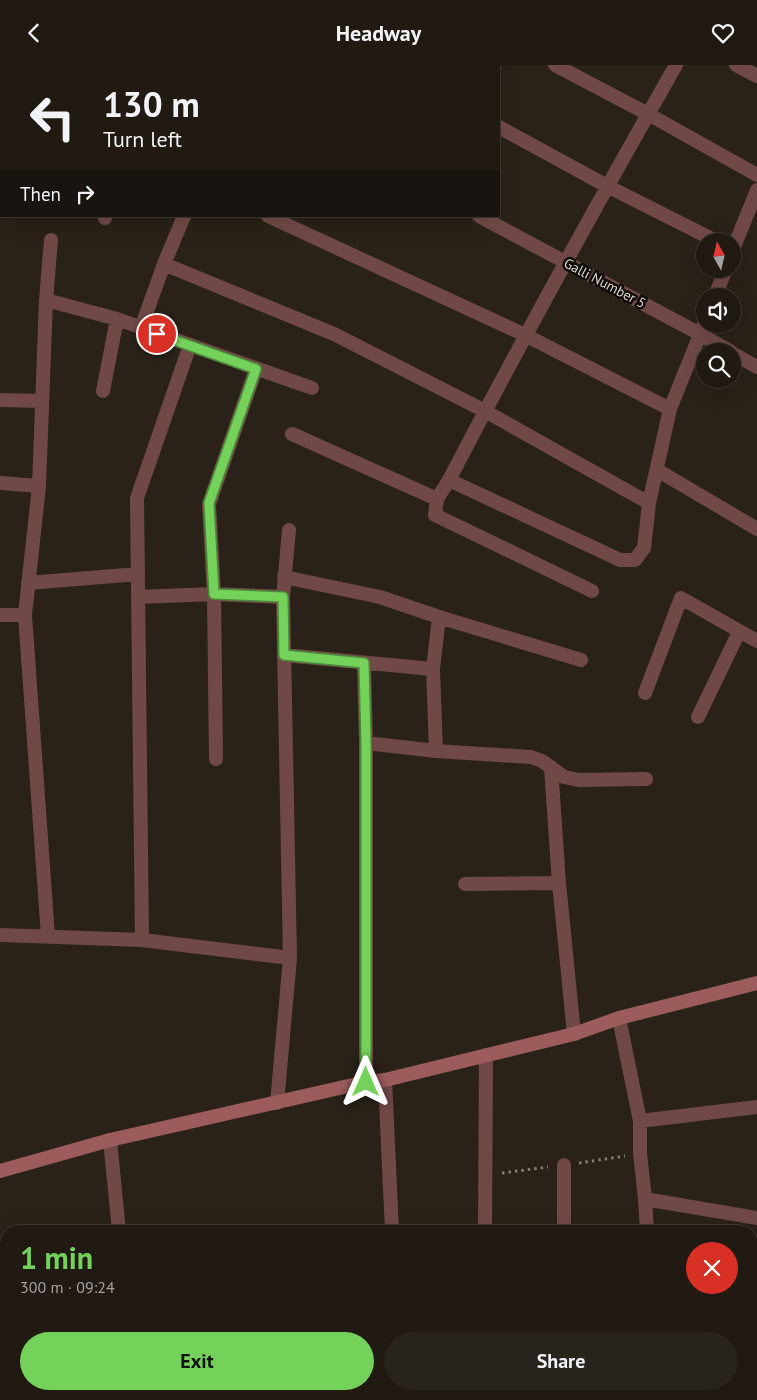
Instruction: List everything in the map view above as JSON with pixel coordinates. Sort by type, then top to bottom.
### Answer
[{"type":"main road","points":[[0,1171],[110,1140],[366,1082],[385,1080],[574,1034],[619,1018],[757,983]]},
{"type":"street","points":[[555,65],[757,175]]},
{"type":"street","points":[[592,591],[435,515],[437,499],[607,186],[676,65]]},
{"type":"street","points":[[736,65],[757,76]]},
{"type":"street","points":[[500,128],[607,186],[700,233]]},
{"type":"street","points":[[740,233],[757,191]]},
{"type":"street","points":[[141,328],[164,263],[184,217]]},
{"type":"street","points":[[270,217],[525,335],[670,409]]},
{"type":"street","name":"Galli Number 5","points":[[481,217],[566,262],[696,325]]},
{"type":"street","points":[[48,936],[25,615],[40,486],[46,300],[51,240]]},
{"type":"street","points":[[164,263],[334,334],[485,411],[649,503]]},
{"type":"street","points":[[46,300],[117,319],[312,388]]},
{"type":"street","points":[[103,391],[117,319]]},
{"type":"street","points":[[449,480],[620,560],[635,560],[644,548],[649,503],[670,409],[701,333]]},
{"type":"street","name":"Galli Number 5","points":[[709,333],[720,343]]},
{"type":"street","points":[[142,940],[137,498],[190,345]]},
{"type":"street","name":"Galli Number 5","points":[[741,358],[757,367]]},
{"type":"street","points":[[216,759],[214,594],[209,503],[256,369]]},
{"type":"street","points":[[0,400],[42,401]]},
{"type":"street","points":[[292,434],[437,499]]},
{"type":"street","points":[[657,470],[757,529]]},
{"type":"street","points":[[0,483],[40,486]]},
{"type":"street","points":[[277,1103],[290,958],[283,597],[289,530]]},
{"type":"street","points":[[28,583],[138,574]]},
{"type":"street","points":[[284,577],[380,597],[581,660]]},
{"type":"street","points":[[138,597],[214,594],[283,597]]},
{"type":"street","points":[[645,693],[681,598],[757,641]]},
{"type":"street","points":[[0,615],[25,615]]},
{"type":"street","points":[[436,751],[433,669],[439,617]]},
{"type":"street","points":[[698,717],[739,632]]},
{"type":"street","points":[[284,655],[433,669]]},
{"type":"street","points":[[364,663],[366,743],[366,1082]]},
{"type":"street","points":[[366,743],[436,751],[531,757],[542,761],[564,777],[579,780],[646,779]]},
{"type":"street","points":[[550,767],[574,1034]]},
{"type":"street","points":[[465,883],[559,883]]},
{"type":"street","points":[[0,935],[142,940],[290,958]]},
{"type":"street","points":[[619,1018],[640,1121],[640,1153],[647,1225]]},
{"type":"street","points":[[485,1225],[486,1055]]},
{"type":"street","points":[[385,1080],[392,1225]]},
{"type":"street","points":[[640,1121],[757,1107]]},
{"type":"street","points":[[110,1140],[118,1225]]},
{"type":"street","points":[[564,1165],[564,1225]]},
{"type":"street","points":[[645,1199],[757,1218]]},
{"type":"route","points":[[157,334],[256,369],[209,503],[214,594],[283,597],[284,655],[364,663],[366,743],[366,1082]]}]
